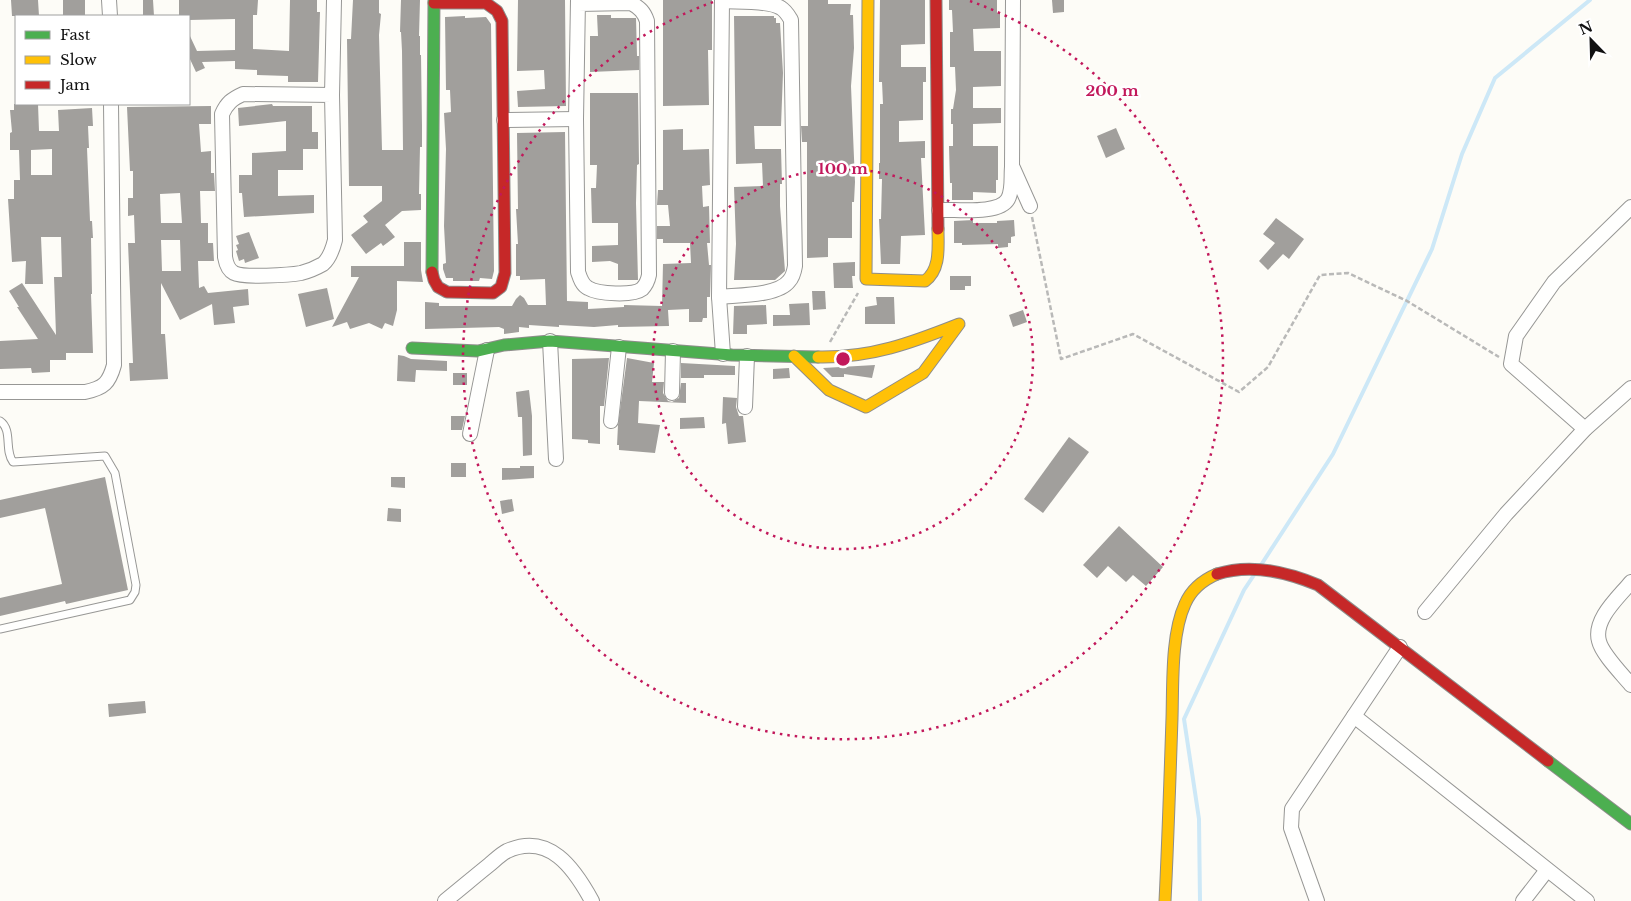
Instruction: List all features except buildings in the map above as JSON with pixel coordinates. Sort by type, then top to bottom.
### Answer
[{"type":"street","points":[[109,0],[110,15]]},
{"type":"street","points":[[332,95],[243,94],[232,99],[226,106],[222,114],[225,257],[230,271],[246,276],[300,273],[313,270],[325,262],[332,251],[335,240],[332,95],[334,0]]},
{"type":"street","points":[[868,0],[866,279],[925,281],[932,276],[937,262],[939,210],[936,0]]},
{"type":"street","points":[[939,210],[992,209],[1002,206],[1010,192],[1012,167],[1013,0]]},
{"type":"street","points":[[719,297],[771,291],[781,288],[789,282],[795,266],[791,20],[780,7],[772,4],[722,1],[719,297],[723,354]]},
{"type":"street","points":[[434,2],[486,2],[497,11],[502,21],[505,273],[503,282],[494,293],[447,292],[438,287],[434,280],[432,270],[434,2]]},
{"type":"street","points":[[578,2],[631,3],[639,7],[647,21],[649,275],[646,284],[641,289],[632,293],[596,292],[586,288],[578,272],[576,119],[578,2]]},
{"type":"street","points":[[0,392],[85,392],[97,389],[106,383],[110,376],[114,364],[111,105]]},
{"type":"street","points":[[504,120],[576,119]]},
{"type":"street","points":[[1012,167],[1030,206]]},
{"type":"street","points":[[1585,429],[1511,364],[1516,336],[1554,282],[1631,208]]},
{"type":"street","points":[[412,348],[487,350],[504,345],[550,341],[747,356],[794,356],[823,357],[871,354],[899,347],[959,324],[924,373],[866,407],[828,390],[794,356]]},
{"type":"street","points":[[550,341],[556,459]]},
{"type":"street","points":[[611,421],[618,347]]},
{"type":"street","points":[[470,434],[487,350]]},
{"type":"street","points":[[672,393],[673,351]]},
{"type":"street","points":[[745,407],[747,356]]},
{"type":"street","points":[[1425,612],[1506,514],[1585,429],[1631,388]]},
{"type":"street","points":[[1164,901],[1176,638],[1185,603],[1195,589],[1207,579],[1233,569],[1268,570],[1306,579],[1318,585],[1631,824]]},
{"type":"street","points":[[1631,582],[1602,616],[1599,641],[1606,654],[1631,685]]},
{"type":"street","points":[[1318,901],[1291,828],[1292,809],[1400,647]]},
{"type":"street","points":[[1354,716],[1587,901]]},
{"type":"street","points":[[445,901],[506,851],[528,845],[542,846],[562,858],[592,901]]},
{"type":"street","points":[[1522,901],[1547,870]]},
{"type":"lane","points":[[0,421],[6,427],[10,457],[13,462],[105,456],[114,473],[136,584],[135,592],[130,600],[0,629]]},
{"type":"path","points":[[1030,206],[1061,359],[1133,334],[1239,392],[1268,367],[1320,275],[1348,273],[1407,301],[1511,364]]},
{"type":"path","points":[[823,357],[836,329],[866,279]]},
{"type":"waterway","points":[[1261,565],[1333,454],[1432,249],[1462,154],[1495,78],[1590,0]]},
{"type":"waterway","points":[[1200,901],[1199,819],[1184,719],[1244,590],[1254,575]]},
{"type":"traffic: fast","points":[[432,272],[434,0]]},
{"type":"traffic: fast","points":[[412,348],[478,351],[504,345],[550,341],[732,355],[818,357]]},
{"type":"traffic: fast","points":[[1548,761],[1631,824]]},
{"type":"traffic: slow","points":[[868,0],[866,279],[925,281],[934,270],[936,264],[938,229]]},
{"type":"traffic: slow","points":[[794,356],[829,390],[866,407],[923,373],[959,324],[907,343],[873,352],[837,357],[818,357]]},
{"type":"traffic: slow","points":[[1165,901],[1173,675],[1177,630],[1180,616],[1191,594],[1202,582],[1217,574]]},
{"type":"traffic: jam","points":[[936,0],[938,229]]},
{"type":"traffic: jam","points":[[432,272],[438,287],[447,292],[493,293],[501,287],[505,273],[502,21],[497,11],[486,3],[434,3]]},
{"type":"traffic: jam","points":[[1217,574],[1243,569],[1269,570],[1294,576],[1318,585],[1548,761]]}]
